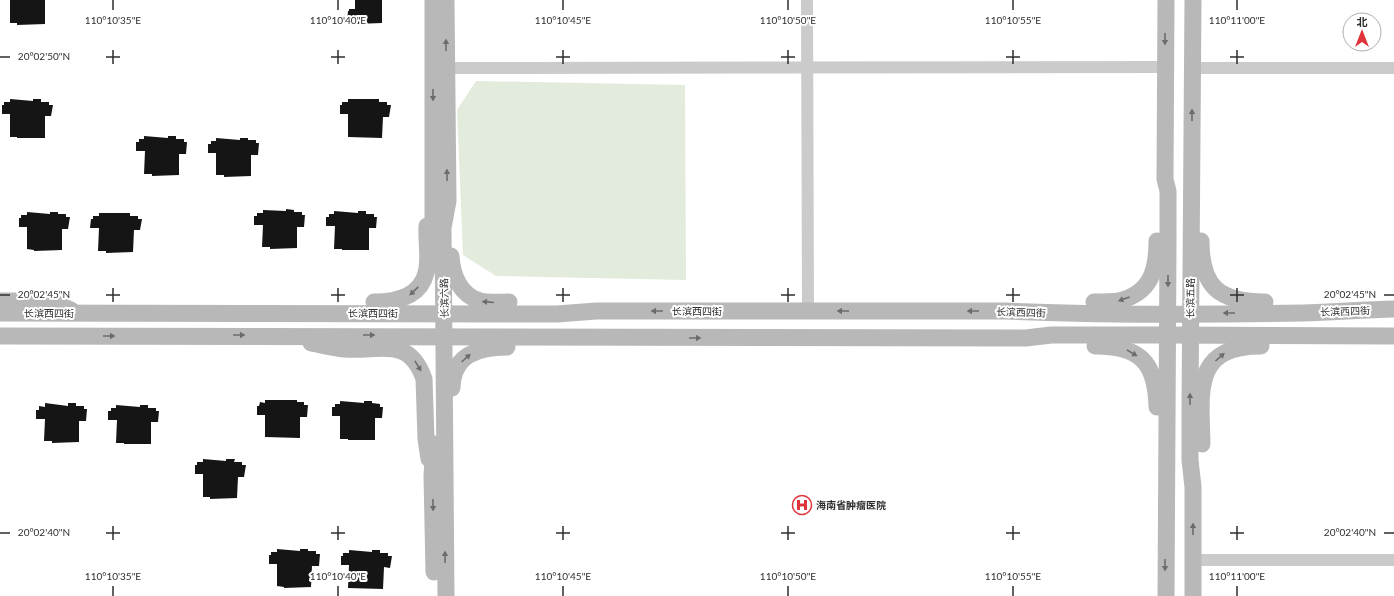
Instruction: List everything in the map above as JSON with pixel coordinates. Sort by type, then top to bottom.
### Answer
[{"type":"main road","name":"长滨六路","points":[[432,0],[440,201],[443,228],[435,439],[439,476],[446,596]]},
{"type":"main road","name":"长滨六路","points":[[440,201],[446,68],[446,0]]},
{"type":"main road","points":[[1166,0],[1165,179],[1168,192],[1167,502],[1165,522],[1166,596]]},
{"type":"main road","name":"长滨五路","points":[[1193,0],[1192,138],[1190,158],[1190,460],[1193,487],[1193,596]]},
{"type":"main road","points":[[1192,138],[1201,151],[1202,263],[1206,274],[1214,286],[1226,296],[1242,301],[1305,301],[1349,310]]},
{"type":"main road","points":[[1005,311],[1118,301],[1127,298],[1142,289],[1151,278],[1156,267],[1158,192],[1165,179]]},
{"type":"main road","points":[[440,201],[451,229],[452,270],[460,285],[468,295],[479,301],[487,302],[557,302],[596,311]]},
{"type":"main road","points":[[332,312],[373,302],[400,300],[417,288],[426,274],[426,227],[440,201]]},
{"type":"main road","points":[[0,301],[50,301],[79,313]]},
{"type":"main road","name":"长滨西四街","points":[[0,313],[332,312],[557,314],[596,311],[1005,311],[1050,313],[1190,314],[1304,313],[1394,309]]},
{"type":"main road","points":[[20,313],[20,336]]},
{"type":"main road","points":[[261,335],[344,349],[396,348],[410,356],[420,369],[424,379],[426,439],[439,476]]},
{"type":"main road","points":[[0,336],[439,335],[611,338],[1026,338],[1051,335],[1394,336]]},
{"type":"main road","points":[[0,348],[51,347],[79,336]]},
{"type":"main road","points":[[1193,487],[1202,460],[1203,380],[1207,371],[1220,356],[1239,347],[1295,346],[1348,336]]},
{"type":"main road","points":[[439,476],[452,439],[453,375],[464,359],[476,350],[490,347],[559,346],[611,338]]},
{"type":"main road","points":[[1026,338],[1052,346],[1112,346],[1124,348],[1137,355],[1149,368],[1154,379],[1157,393],[1157,502],[1165,522]]},
{"type":"main road","name":"长滨六路","points":[[434,596],[439,476]]},
{"type":"street","points":[[808,0],[808,311]]},
{"type":"street","points":[[446,68],[1165,68]]},
{"type":"street","points":[[1192,68],[1394,68]]},
{"type":"street","points":[[1193,560],[1394,560]]},
{"type":"green space","points":[[476,81],[685,85],[686,280],[496,276],[463,255],[457,110]]},
{"type":"building","points":[[10,0],[45,0],[45,24],[17,25],[17,23],[10,23]]},
{"type":"building","points":[[355,0],[382,0],[382,23],[355,24],[355,22],[347,22],[349,9],[355,9]]},
{"type":"building","points":[[10,99],[33,101],[33,99],[41,99],[41,102],[49,102],[49,105],[53,105],[51,116],[45,116],[45,138],[10,137],[10,114],[2,114],[2,105],[4,105],[4,102],[10,102]]},
{"type":"building","points":[[348,99],[379,99],[379,102],[387,102],[387,105],[391,105],[389,117],[383,117],[382,138],[348,137],[348,114],[340,114],[340,105],[342,105],[342,102],[348,102]]},
{"type":"building","points":[[144,136],[168,138],[168,136],[176,136],[176,139],[184,139],[184,142],[187,142],[186,154],[179,154],[179,175],[152,176],[152,174],[144,174],[145,151],[136,151],[136,142],[139,142],[139,139],[144,139]]},
{"type":"building","points":[[216,138],[240,140],[240,138],[248,138],[248,140],[256,140],[256,143],[259,143],[258,155],[251,155],[251,176],[224,177],[224,175],[216,175],[216,153],[208,153],[208,144],[211,144],[211,141],[216,141]]},
{"type":"building","points":[[286,209],[294,210],[294,212],[302,212],[302,215],[305,215],[304,227],[297,227],[297,248],[270,249],[270,247],[262,247],[263,225],[254,225],[254,216],[257,216],[257,213],[263,213],[263,210],[286,211]]},
{"type":"building","points":[[334,211],[358,213],[358,211],[366,211],[366,214],[374,214],[374,217],[377,217],[376,228],[369,228],[369,250],[334,249],[335,226],[326,226],[326,217],[329,217],[329,214],[334,214]]},
{"type":"building","points":[[27,212],[50,214],[50,212],[58,212],[58,214],[66,214],[66,217],[70,217],[68,229],[62,229],[62,250],[34,251],[27,249],[27,227],[19,227],[19,218],[21,218],[21,215],[27,215]]},
{"type":"building","points":[[99,213],[130,213],[130,216],[138,216],[138,219],[142,219],[140,230],[134,230],[133,252],[106,253],[106,251],[98,251],[99,228],[90,228],[91,219],[93,219],[93,216],[99,216]]},
{"type":"building","points":[[265,400],[297,400],[297,402],[304,402],[304,405],[308,405],[307,417],[300,417],[300,438],[265,437],[265,415],[257,415],[257,406],[259,406],[260,402],[265,403]]},
{"type":"building","points":[[340,401],[364,403],[364,401],[372,401],[372,403],[380,404],[380,407],[383,407],[382,418],[375,418],[375,440],[340,439],[340,416],[332,416],[332,407],[335,407],[335,404],[340,404]]},
{"type":"building","points":[[45,403],[68,406],[68,403],[76,403],[76,406],[84,406],[84,409],[87,409],[86,421],[79,421],[79,442],[52,443],[52,441],[44,441],[45,419],[36,419],[36,410],[39,410],[39,406],[45,407]]},
{"type":"building","points":[[116,405],[140,407],[140,405],[148,405],[148,408],[156,408],[156,411],[159,411],[158,422],[151,422],[151,444],[116,443],[117,420],[108,420],[108,411],[111,411],[111,408],[116,408]]},
{"type":"building","points":[[203,459],[226,461],[226,459],[235,459],[234,462],[242,462],[242,465],[246,465],[244,477],[238,477],[237,498],[210,499],[210,497],[203,497],[203,474],[195,474],[195,465],[197,465],[197,462],[203,462]]},
{"type":"building","points":[[277,549],[300,551],[300,549],[308,549],[308,551],[316,551],[316,554],[320,554],[319,566],[312,566],[311,587],[284,588],[277,586],[277,564],[269,564],[269,555],[271,555],[271,552],[277,552]]},
{"type":"building","points":[[349,550],[372,552],[372,550],[380,550],[380,553],[388,553],[388,556],[392,556],[390,568],[384,567],[383,589],[348,588],[349,565],[341,565],[341,556],[343,556],[343,553],[349,553]]},
{"type":"place","name":"海南省肿瘤医院","points":[[802,505]]}]
